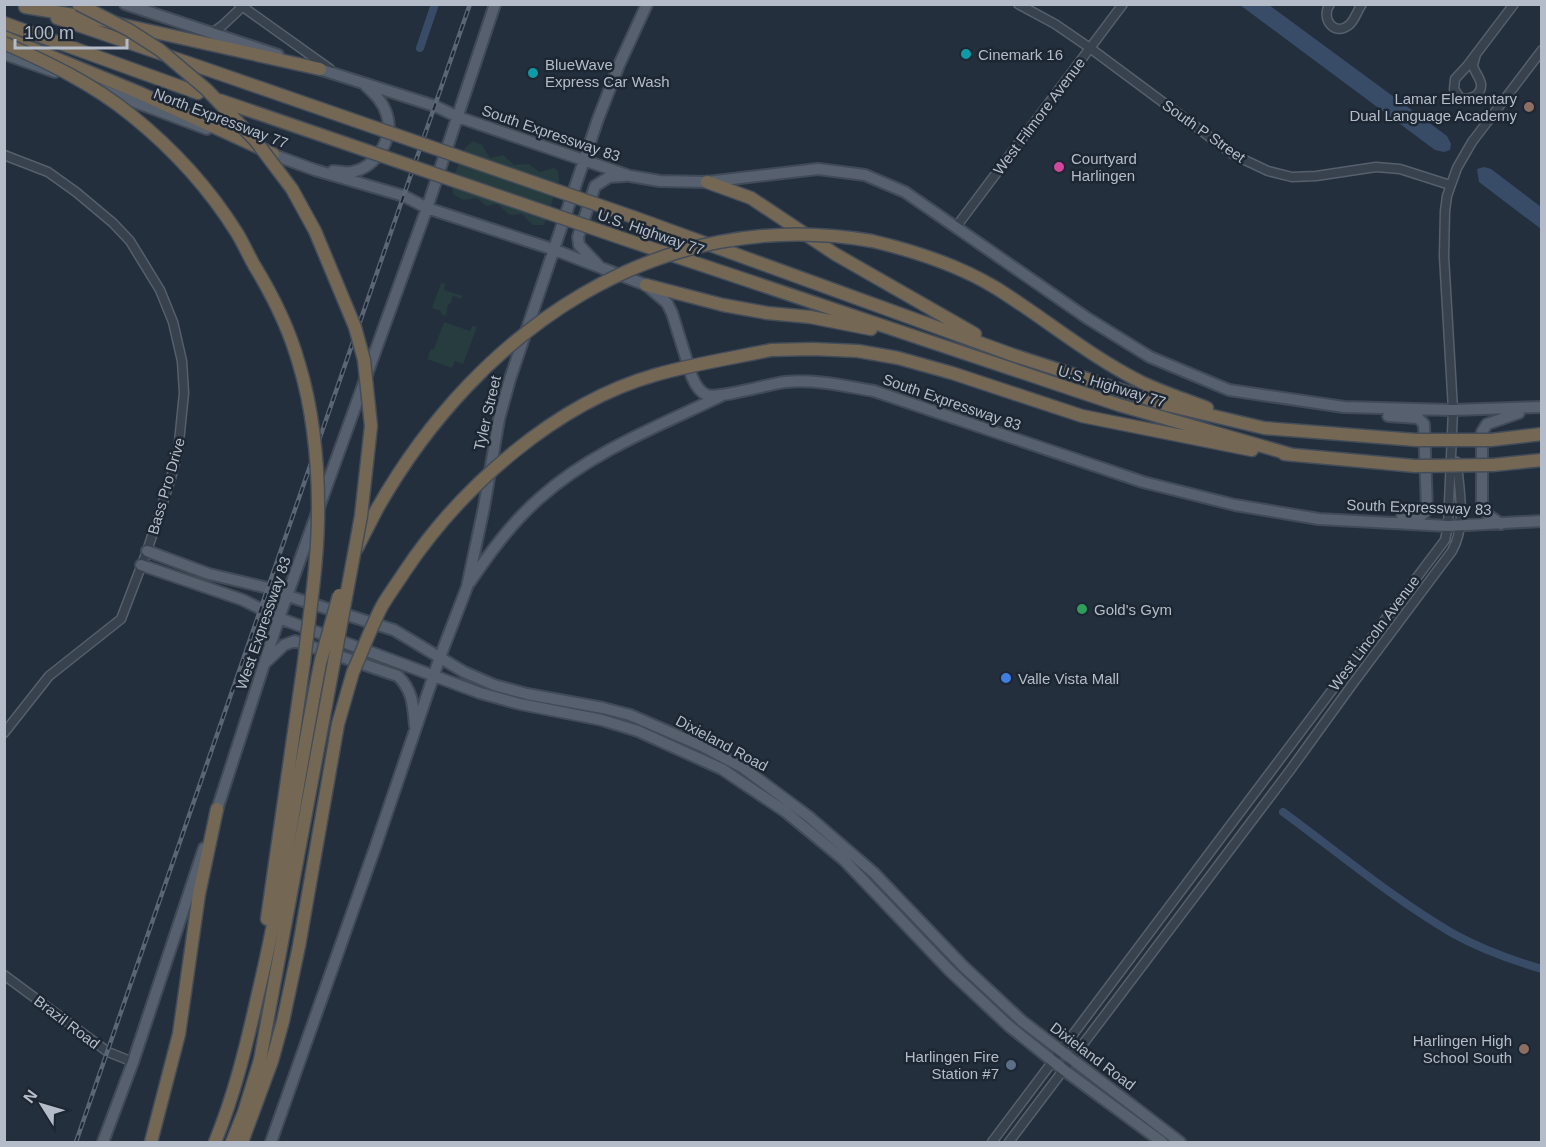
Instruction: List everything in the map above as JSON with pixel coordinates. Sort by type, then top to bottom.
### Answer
[{"type":"highway","points":[[78,4],[129,30],[160,50],[206,90],[255,140],[292,189],[315,231],[356,327],[364,360],[371,426],[356,548],[260,1060],[232,1143]]},
{"type":"highway","points":[[21,6],[92,18],[320,69]]},
{"type":"highway","name":"U.S. Highway 77","points":[[21,6],[633,217],[1013,355],[1167,405],[1264,428]]},
{"type":"highway","name":"U.S. Highway 77","points":[[4,23],[198,93],[927,341],[1119,405],[1293,455]]},
{"type":"highway","points":[[4,37],[140,93],[273,154]]},
{"type":"highway","points":[[4,43],[53,65],[81,81],[130,114],[174,153],[207,191],[237,233],[284,320],[300,365],[315,446],[318,504],[304,662],[264,938],[243,1056]]},
{"type":"highway","points":[[707,182],[751,198],[864,272],[1013,355]]},
{"type":"highway","points":[[215,1143],[243,1056],[280,891],[321,660],[333,612],[356,551],[377,508],[401,468],[459,394],[494,360],[533,328],[574,300],[617,276],[652,260],[698,246],[745,237],[788,234],[831,235],[872,241],[915,252],[975,277],[1007,295],[1137,381],[1166,394],[1264,428],[1416,441],[1491,440],[1542,434]]},
{"type":"highway","points":[[646,285],[723,305],[767,313],[810,316],[927,341]]},
{"type":"highway","points":[[242,1143],[284,1021],[338,724],[353,672],[383,604],[427,539],[470,490],[520,447],[574,411],[654,375],[771,350],[858,351],[898,358],[952,373],[1082,416],[1231,447],[1415,466],[1493,465],[1542,460]]},
{"type":"highway","points":[[151,1143],[178,1034],[199,894],[217,809]]},
{"type":"main road","points":[[124,4],[435,105],[458,117]]},
{"type":"main road","name":"West Expressway 83","points":[[103,1143],[133,1062],[279,618],[427,208],[495,4]]},
{"type":"main road","name":"Tyler Street","points":[[467,587],[499,419],[510,379],[584,160],[643,6]]},
{"type":"main road","name":"North Expressway 77","points":[[4,54],[315,170],[404,196],[427,208]]},
{"type":"main road","points":[[315,170],[351,172],[376,160],[386,142],[388,118],[382,103],[363,83]]},
{"type":"main road","name":"South Expressway 83","points":[[458,117],[630,176],[660,181],[707,182],[806,169],[856,173],[876,178],[905,192],[1087,318],[1150,357],[1228,390],[1344,407],[1453,410],[1538,407]]},
{"type":"main road","points":[[600,268],[579,245],[578,237],[596,186],[609,177],[630,176]]},
{"type":"main road","points":[[427,208],[555,250],[646,285],[666,303],[672,313],[697,387],[707,395],[721,396]]},
{"type":"main road","name":"South Expressway 83","points":[[467,587],[488,555],[512,527],[540,498],[562,480],[611,449],[721,396],[753,387],[786,382],[814,382],[874,391],[1123,476],[1186,494],[1245,507],[1319,519],[1448,526],[1542,521]]},
{"type":"main road","points":[[1336,519],[1343,513],[1417,516],[1425,513],[1427,507],[1424,424],[1422,421],[1412,417],[1358,413],[1344,407]]},
{"type":"main road","points":[[1501,524],[1488,515],[1482,503],[1482,432],[1487,424],[1496,419],[1538,407]]},
{"type":"main road","name":"Dixieland Road","points":[[147,552],[209,574],[268,588],[288,597],[394,630],[471,676],[494,685],[630,715],[704,747],[750,772],[808,816],[874,873],[978,981],[1022,1021],[1180,1143]]},
{"type":"main road","name":"Dixieland Road","points":[[141,565],[243,600],[279,618],[500,699],[579,715],[638,731],[693,755],[739,780],[786,812],[844,860],[981,1001],[1064,1070],[1162,1143]]},
{"type":"main road","points":[[271,1143],[440,657],[467,587]]},
{"type":"main road","points":[[265,663],[284,645],[295,641],[398,676],[407,685],[413,699],[415,732]]},
{"type":"street","name":"South P Street","points":[[1017,4],[1055,24],[1090,48],[1234,155],[1268,171],[1292,177],[1316,176],[1376,167],[1400,169],[1450,185]]},
{"type":"street","name":"West Filmore Avenue","points":[[956,227],[1123,4]]},
{"type":"street","points":[[1330,4],[1326,9],[1326,20],[1328,24],[1337,29],[1343,29],[1352,22],[1361,4],[1353,4]]},
{"type":"street","points":[[1476,54],[1473,65],[1479,79],[1480,89],[1475,97],[1460,98],[1454,90],[1455,79],[1514,4]]},
{"type":"street","points":[[212,33],[241,6],[338,74]]},
{"type":"street","name":"West Lincoln Avenue","points":[[992,1143],[1445,540],[1448,526],[1453,410],[1444,256],[1445,210],[1450,185],[1472,142],[1542,50]]},
{"type":"street","name":"Bass Pro Drive","points":[[4,155],[48,172],[113,223],[130,241],[160,291],[173,322],[182,361],[184,393],[178,452],[147,552],[126,610],[117,624],[49,676],[4,733]]},
{"type":"street","points":[[1453,410],[1461,526]]},
{"type":"street","name":"West Lincoln Avenue","points":[[1009,1143],[1285,778],[1452,551],[1458,542],[1461,526]]},
{"type":"street","name":"Brazil Road","points":[[4,975],[108,1052],[133,1062]]},
{"type":"green space","points":[[473,141],[482,145],[490,158],[503,155],[514,165],[529,164],[539,172],[554,168],[558,171],[559,182],[544,225],[533,225],[522,214],[510,215],[497,204],[486,206],[477,198],[464,200],[454,195],[451,184],[465,148]]},
{"type":"green space","points":[[441,283],[445,284],[444,290],[463,296],[461,299],[453,296],[448,304],[446,316],[441,314],[441,311],[432,308]]},
{"type":"green space","points":[[444,322],[470,331],[472,326],[477,327],[463,364],[455,361],[452,368],[427,359],[431,349],[434,349]]},
{"type":"water","points":[[1240,5],[1269,5],[1447,136],[1451,144],[1450,150],[1444,152],[1435,150]]},
{"type":"water","points":[[1484,167],[1491,169],[1541,207],[1541,229],[1479,182],[1477,169]]},
{"type":"waterway","points":[[420,48],[435,4]]},
{"type":"waterway","points":[[1283,812],[1387,890],[1452,933],[1473,944],[1542,969]]},
{"type":"railway","points":[[76,1142],[470,4]]},
{"type":"place","name":"Cinemark 16","points":[[966,54]]},
{"type":"place","name":"BlueWave Express Car Wash","points":[[533,73]]},
{"type":"place","name":"Lamar Elementary Dual Language Academy","points":[[1529,107]]},
{"type":"place","name":"Courtyard Harlingen","points":[[1059,167]]},
{"type":"place","name":"Gold's Gym","points":[[1082,609]]},
{"type":"place","name":"Valle Vista Mall","points":[[1006,678]]},
{"type":"place","name":"Harlingen High School South","points":[[1524,1049]]},
{"type":"place","name":"Harlingen Fire Station #7","points":[[1011,1065]]}]
